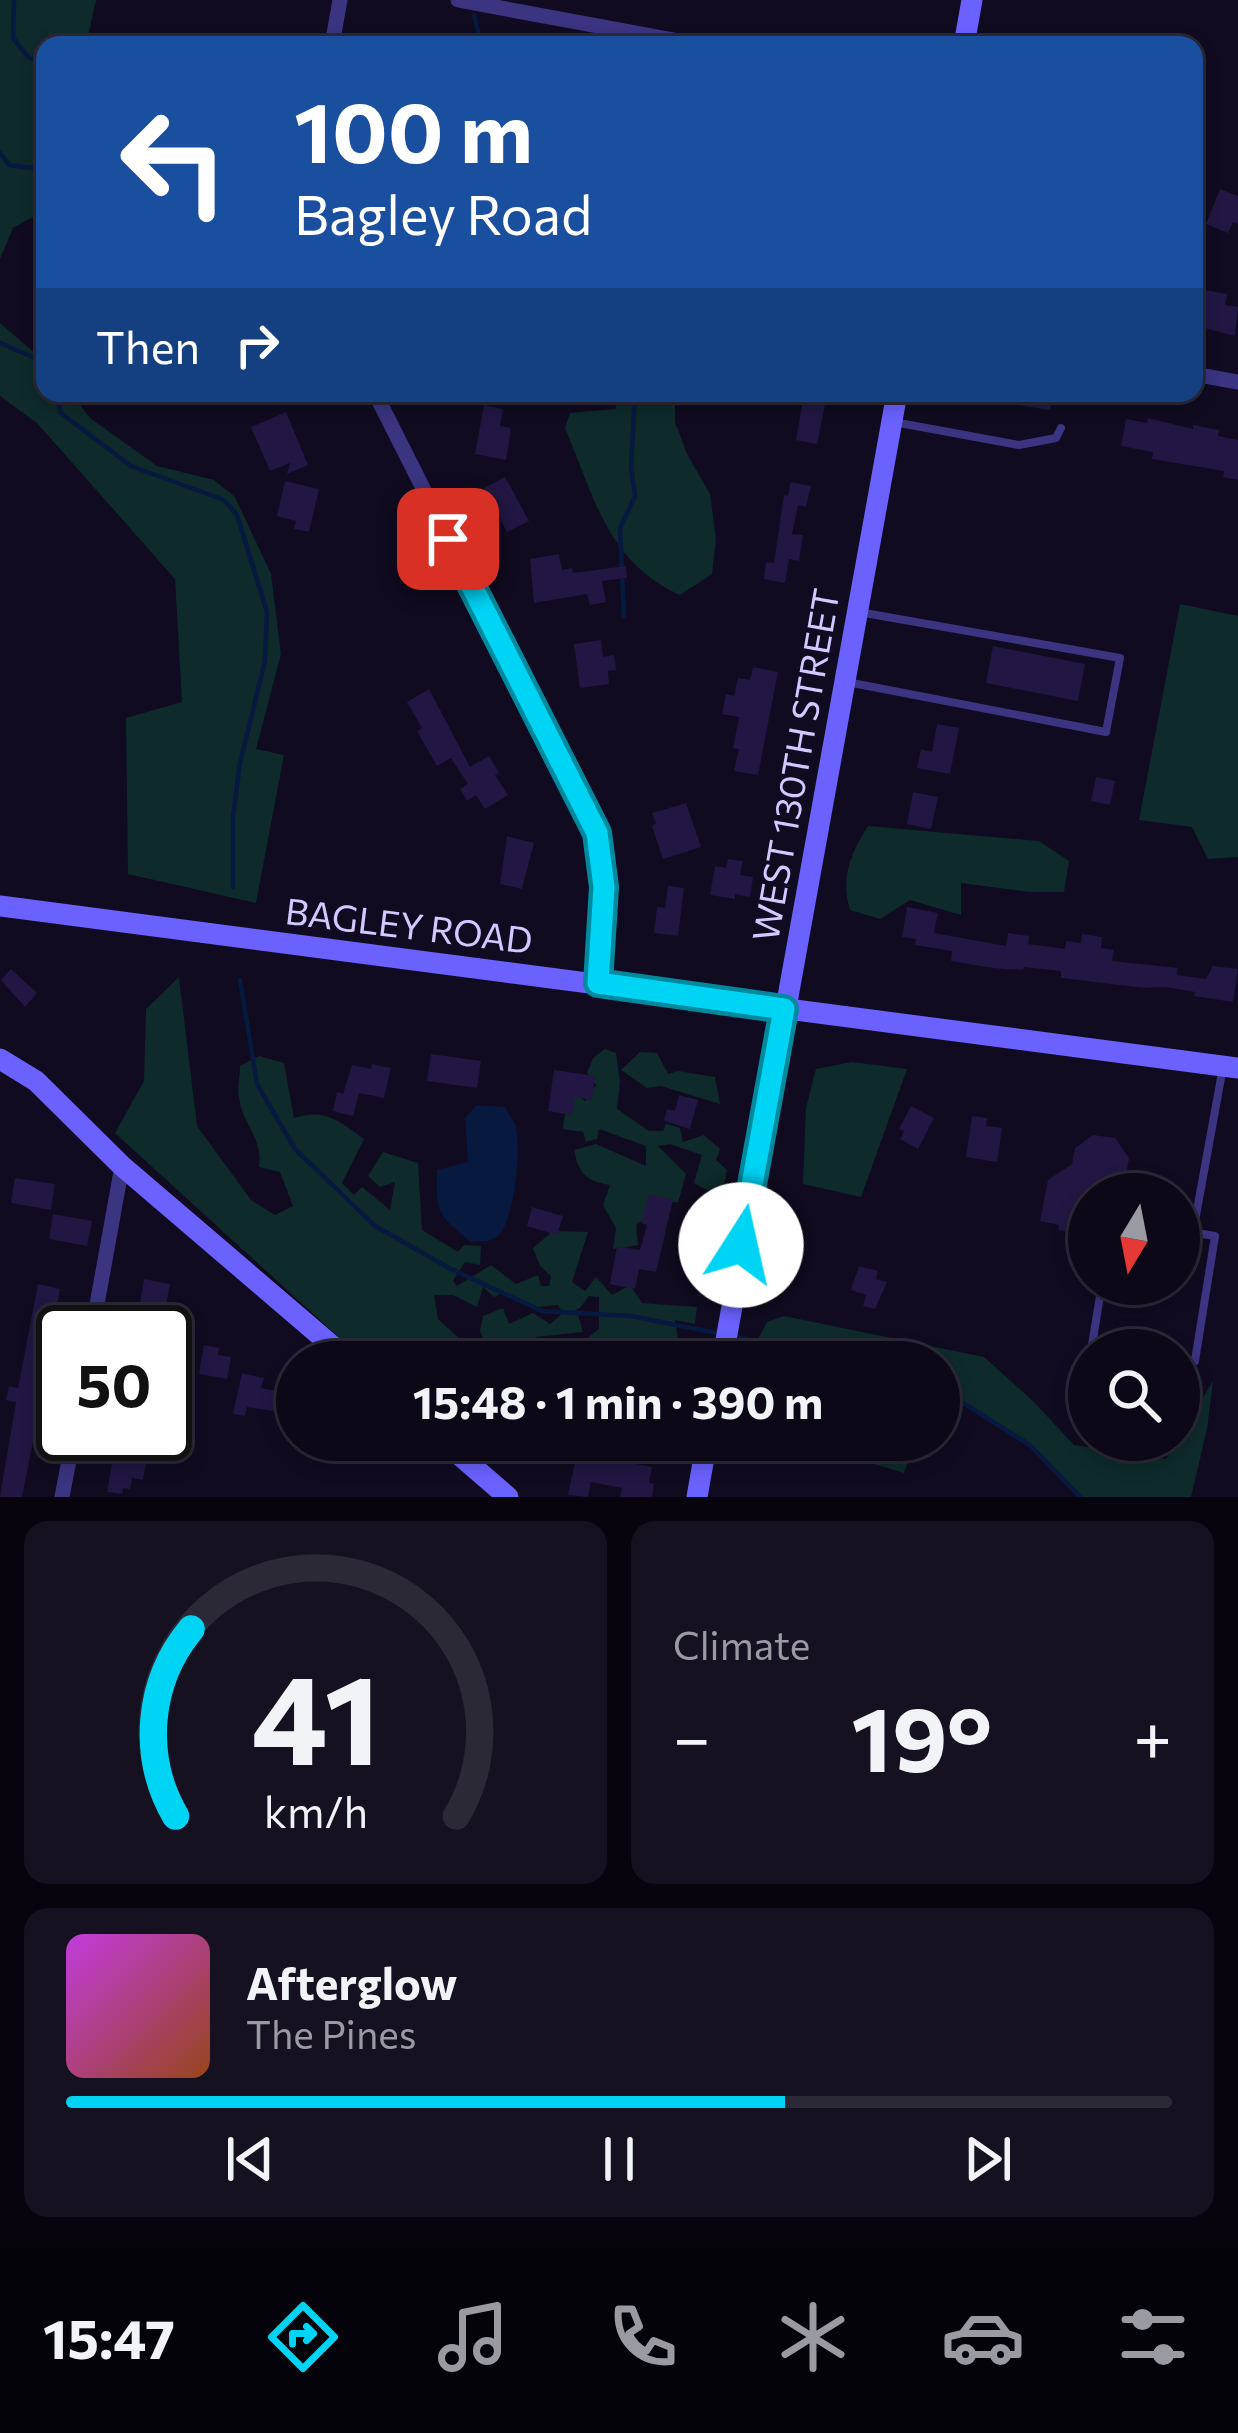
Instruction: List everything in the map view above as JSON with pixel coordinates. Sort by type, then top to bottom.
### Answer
[{"type":"main road","points":[[966,36],[972,0]]},
{"type":"main road","name":"WEST 130TH STREET","points":[[726,1341],[896,402]]},
{"type":"main road","name":"BAGLEY ROAD","points":[[0,906],[1231,1067]]},
{"type":"main road","points":[[0,1059],[36,1081],[122,1166],[326,1341]]},
{"type":"main road","points":[[466,1461],[508,1497]]},
{"type":"main road","points":[[697,1497],[703,1461]]},
{"type":"street","points":[[334,36],[340,0]]},
{"type":"street","points":[[458,0],[652,36]]},
{"type":"street","points":[[1203,376],[1238,382]]},
{"type":"street","points":[[380,402],[597,833],[604,887],[598,983]]},
{"type":"street","points":[[97,1305],[122,1166]]},
{"type":"street","points":[[62,1497],[69,1461]]},
{"type":"lane","points":[[892,421],[1032,446],[1056,438],[1061,428]]},
{"type":"lane","points":[[844,681],[1106,732],[1120,658],[857,612]]},
{"type":"lane","points":[[1200,1202],[1231,1067]]},
{"type":"lane","points":[[1200,1234],[1215,1237],[1200,1330]]},
{"type":"green space","points":[[0,0],[96,0],[88,36],[36,36],[36,215],[13,228],[0,259]]},
{"type":"green space","points":[[0,323],[36,354],[36,402],[78,402],[90,418],[157,466],[214,480],[235,497],[271,574],[281,654],[256,749],[284,755],[256,903],[128,874],[126,718],[182,702],[175,579],[37,423],[0,396]]},
{"type":"green space","points":[[616,402],[675,402],[675,422],[687,454],[710,494],[716,539],[712,574],[680,595],[635,565],[619,546],[565,428],[570,413],[616,409]]},
{"type":"green space","points":[[1180,604],[1238,616],[1238,857],[1208,859],[1192,827],[1139,820]]},
{"type":"green space","points":[[868,826],[1039,841],[1069,861],[1064,892],[961,883],[961,915],[910,900],[880,919],[850,910],[849,866]]},
{"type":"green space","points":[[179,977],[197,1126],[251,1200],[275,1215],[293,1206],[280,1172],[259,1167],[258,1148],[238,1090],[240,1066],[259,1056],[284,1063],[294,1118],[323,1116],[364,1139],[342,1183],[354,1195],[362,1187],[390,1210],[395,1182],[380,1187],[368,1176],[383,1152],[418,1163],[422,1230],[458,1252],[464,1245],[481,1246],[480,1265],[465,1262],[453,1281],[457,1286],[491,1265],[516,1284],[538,1275],[541,1286],[549,1286],[551,1276],[540,1266],[533,1248],[553,1231],[588,1232],[572,1282],[585,1291],[596,1277],[612,1295],[630,1285],[642,1303],[697,1307],[695,1324],[675,1320],[682,1341],[583,1341],[599,1329],[599,1297],[589,1296],[567,1314],[578,1315],[583,1332],[536,1337],[538,1341],[484,1341],[483,1316],[503,1308],[509,1324],[533,1313],[550,1324],[563,1313],[558,1305],[536,1307],[504,1292],[494,1297],[483,1287],[477,1307],[453,1295],[434,1295],[438,1319],[459,1341],[343,1341],[115,1133],[144,1081],[146,1009]]},
{"type":"green space","points":[[605,1049],[616,1053],[617,1109],[649,1131],[663,1131],[666,1124],[680,1128],[683,1142],[704,1135],[720,1149],[716,1160],[727,1170],[724,1187],[713,1194],[694,1183],[702,1155],[670,1144],[658,1146],[686,1174],[678,1203],[660,1199],[636,1225],[638,1245],[613,1249],[616,1228],[603,1205],[610,1185],[585,1175],[574,1150],[596,1144],[646,1166],[646,1146],[599,1129],[597,1139],[586,1142],[583,1132],[563,1129],[567,1096],[577,1095],[585,1101],[596,1085],[587,1073],[593,1058]]},
{"type":"green space","points":[[640,1052],[657,1053],[668,1074],[678,1071],[715,1077],[720,1104],[661,1086],[647,1088],[621,1070]]},
{"type":"green space","points":[[852,1062],[907,1069],[861,1197],[803,1184],[806,1108],[816,1069]]},
{"type":"green space","points":[[784,1316],[906,1341],[757,1341],[767,1322]]},
{"type":"green space","points":[[960,1352],[984,1357],[1032,1400],[1068,1439],[1068,1461],[1199,1461],[1191,1497],[1080,1497],[1030,1445],[960,1401]]},
{"type":"green space","points":[[1213,1381],[1200,1459],[1200,1403]]},
{"type":"green space","points":[[865,1461],[908,1461],[904,1473]]},
{"type":"water","points":[[477,1105],[505,1107],[515,1124],[517,1165],[504,1228],[492,1240],[471,1242],[441,1212],[437,1170],[468,1162],[465,1118]]},
{"type":"building","points":[[1220,189],[1238,196],[1238,224],[1233,222],[1228,233],[1206,224]]},
{"type":"building","points":[[1204,290],[1227,294],[1225,305],[1238,307],[1235,336],[1203,328]]},
{"type":"building","points":[[803,402],[825,402],[817,444],[796,440]]},
{"type":"building","points":[[1020,402],[1051,402],[1050,410]]},
{"type":"building","points":[[484,405],[503,409],[500,426],[511,428],[506,460],[475,454]]},
{"type":"building","points":[[286,412],[308,465],[287,474],[290,463],[270,471],[251,427]]},
{"type":"building","points":[[1148,418],[1219,430],[1218,436],[1238,440],[1238,480],[1223,477],[1224,471],[1152,459],[1153,452],[1121,446],[1126,419],[1147,423]]},
{"type":"building","points":[[505,477],[529,521],[507,532],[484,488]]},
{"type":"building","points":[[285,481],[319,489],[309,532],[294,529],[296,521],[277,516]]},
{"type":"building","points":[[791,482],[811,486],[806,507],[798,505],[792,534],[803,535],[799,561],[789,559],[785,583],[764,579],[766,562],[774,563],[784,495],[788,496]]},
{"type":"building","points":[[559,554],[562,570],[572,568],[573,573],[626,566],[627,578],[602,581],[606,602],[590,605],[587,594],[534,603],[530,559]]},
{"type":"building","points":[[601,640],[603,657],[614,655],[616,670],[608,671],[609,684],[580,688],[574,644]]},
{"type":"building","points":[[993,646],[1085,664],[1078,701],[986,683]]},
{"type":"building","points":[[753,667],[778,672],[758,775],[734,771],[739,717],[722,714],[726,694],[734,696],[738,678],[750,680]]},
{"type":"building","points":[[429,689],[470,767],[489,756],[499,773],[495,775],[508,795],[485,809],[476,795],[467,801],[460,789],[468,784],[451,758],[437,766],[417,731],[422,728],[407,702]]},
{"type":"building","points":[[937,724],[959,728],[950,774],[917,768],[921,749],[932,752]]},
{"type":"building","points":[[1096,777],[1115,781],[1110,805],[1091,801]]},
{"type":"building","points":[[913,792],[938,797],[931,829],[907,824]]},
{"type":"building","points":[[686,803],[701,847],[663,859],[652,813]]},
{"type":"building","points":[[507,836],[534,843],[522,889],[500,884]]},
{"type":"building","points":[[728,859],[743,861],[740,875],[753,877],[750,897],[710,895],[715,866],[726,868]]},
{"type":"building","points":[[668,886],[684,888],[678,936],[654,933],[657,907],[665,908]]},
{"type":"building","points":[[907,907],[938,913],[934,933],[1006,946],[1008,933],[1029,936],[1028,944],[1065,949],[1066,941],[1081,943],[1082,934],[1102,937],[1101,948],[1114,950],[1112,961],[1178,968],[1177,975],[1206,979],[1213,966],[1238,969],[1233,1002],[1166,987],[1061,978],[1061,971],[951,961],[952,951],[915,945],[916,939],[902,937]]},
{"type":"building","points":[[11,969],[37,993],[25,1007],[1,980]]},
{"type":"building","points":[[431,1054],[481,1061],[477,1088],[427,1081]]},
{"type":"building","points":[[372,1064],[391,1068],[384,1098],[359,1093],[353,1116],[333,1111],[352,1065],[371,1069]]},
{"type":"building","points":[[554,1070],[595,1076],[592,1100],[575,1097],[572,1115],[548,1111]]},
{"type":"building","points":[[679,1095],[698,1100],[690,1129],[664,1121],[667,1109],[675,1111]]},
{"type":"building","points":[[911,1106],[934,1118],[918,1149],[900,1139],[904,1131],[899,1129]]},
{"type":"building","points":[[972,1116],[987,1118],[986,1126],[1002,1128],[997,1162],[966,1157]]},
{"type":"building","points":[[1093,1135],[1115,1138],[1129,1158],[1126,1173],[1068,1173],[1068,1232],[1040,1221],[1048,1180],[1072,1164],[1075,1148]]},
{"type":"building","points":[[15,1178],[55,1184],[51,1210],[11,1203]]},
{"type":"building","points":[[649,1194],[673,1200],[656,1272],[639,1269],[635,1289],[610,1284],[617,1246],[640,1250]]},
{"type":"building","points":[[532,1207],[563,1216],[557,1235],[527,1226]]},
{"type":"building","points":[[53,1214],[92,1221],[87,1246],[49,1239]]},
{"type":"building","points":[[859,1266],[878,1271],[876,1279],[887,1282],[875,1309],[863,1306],[866,1295],[851,1290]]},
{"type":"building","points":[[144,1279],[170,1284],[166,1305],[140,1305]]},
{"type":"building","points":[[38,1284],[60,1289],[57,1305],[36,1305],[36,1426],[22,1497],[0,1497],[16,1402],[6,1400],[9,1386],[18,1388]]},
{"type":"building","points":[[204,1345],[231,1357],[227,1379],[199,1374]]},
{"type":"building","points":[[242,1373],[264,1378],[261,1388],[276,1391],[276,1412],[247,1407],[245,1416],[233,1414]]},
{"type":"building","points":[[112,1461],[146,1463],[143,1480],[132,1478],[130,1489],[123,1488],[122,1494],[107,1492]]},
{"type":"building","points":[[575,1461],[652,1467],[652,1497],[620,1497],[622,1488],[591,1482],[588,1497],[568,1495]]},
{"type":"waterway","points":[[14,0],[13,38],[36,61]]},
{"type":"waterway","points":[[474,15],[479,36]]},
{"type":"waterway","points":[[0,153],[9,165],[36,166]]},
{"type":"waterway","points":[[0,343],[36,359]]},
{"type":"waterway","points":[[58,402],[61,413],[131,466],[224,500],[237,515],[267,612],[265,661],[240,763],[233,816],[233,887]]},
{"type":"waterway","points":[[624,617],[620,528],[635,496],[631,467],[635,402]]},
{"type":"waterway","points":[[240,980],[257,1084],[295,1149],[375,1226],[451,1269],[542,1311],[631,1316],[721,1334]]},
{"type":"waterway","points":[[732,1336],[754,1341]]},
{"type":"waterway","points":[[960,1401],[1030,1445],[1080,1497]]},
{"type":"route","points":[[448,539],[597,833],[604,887],[598,983],[784,1009],[741,1245]]}]
